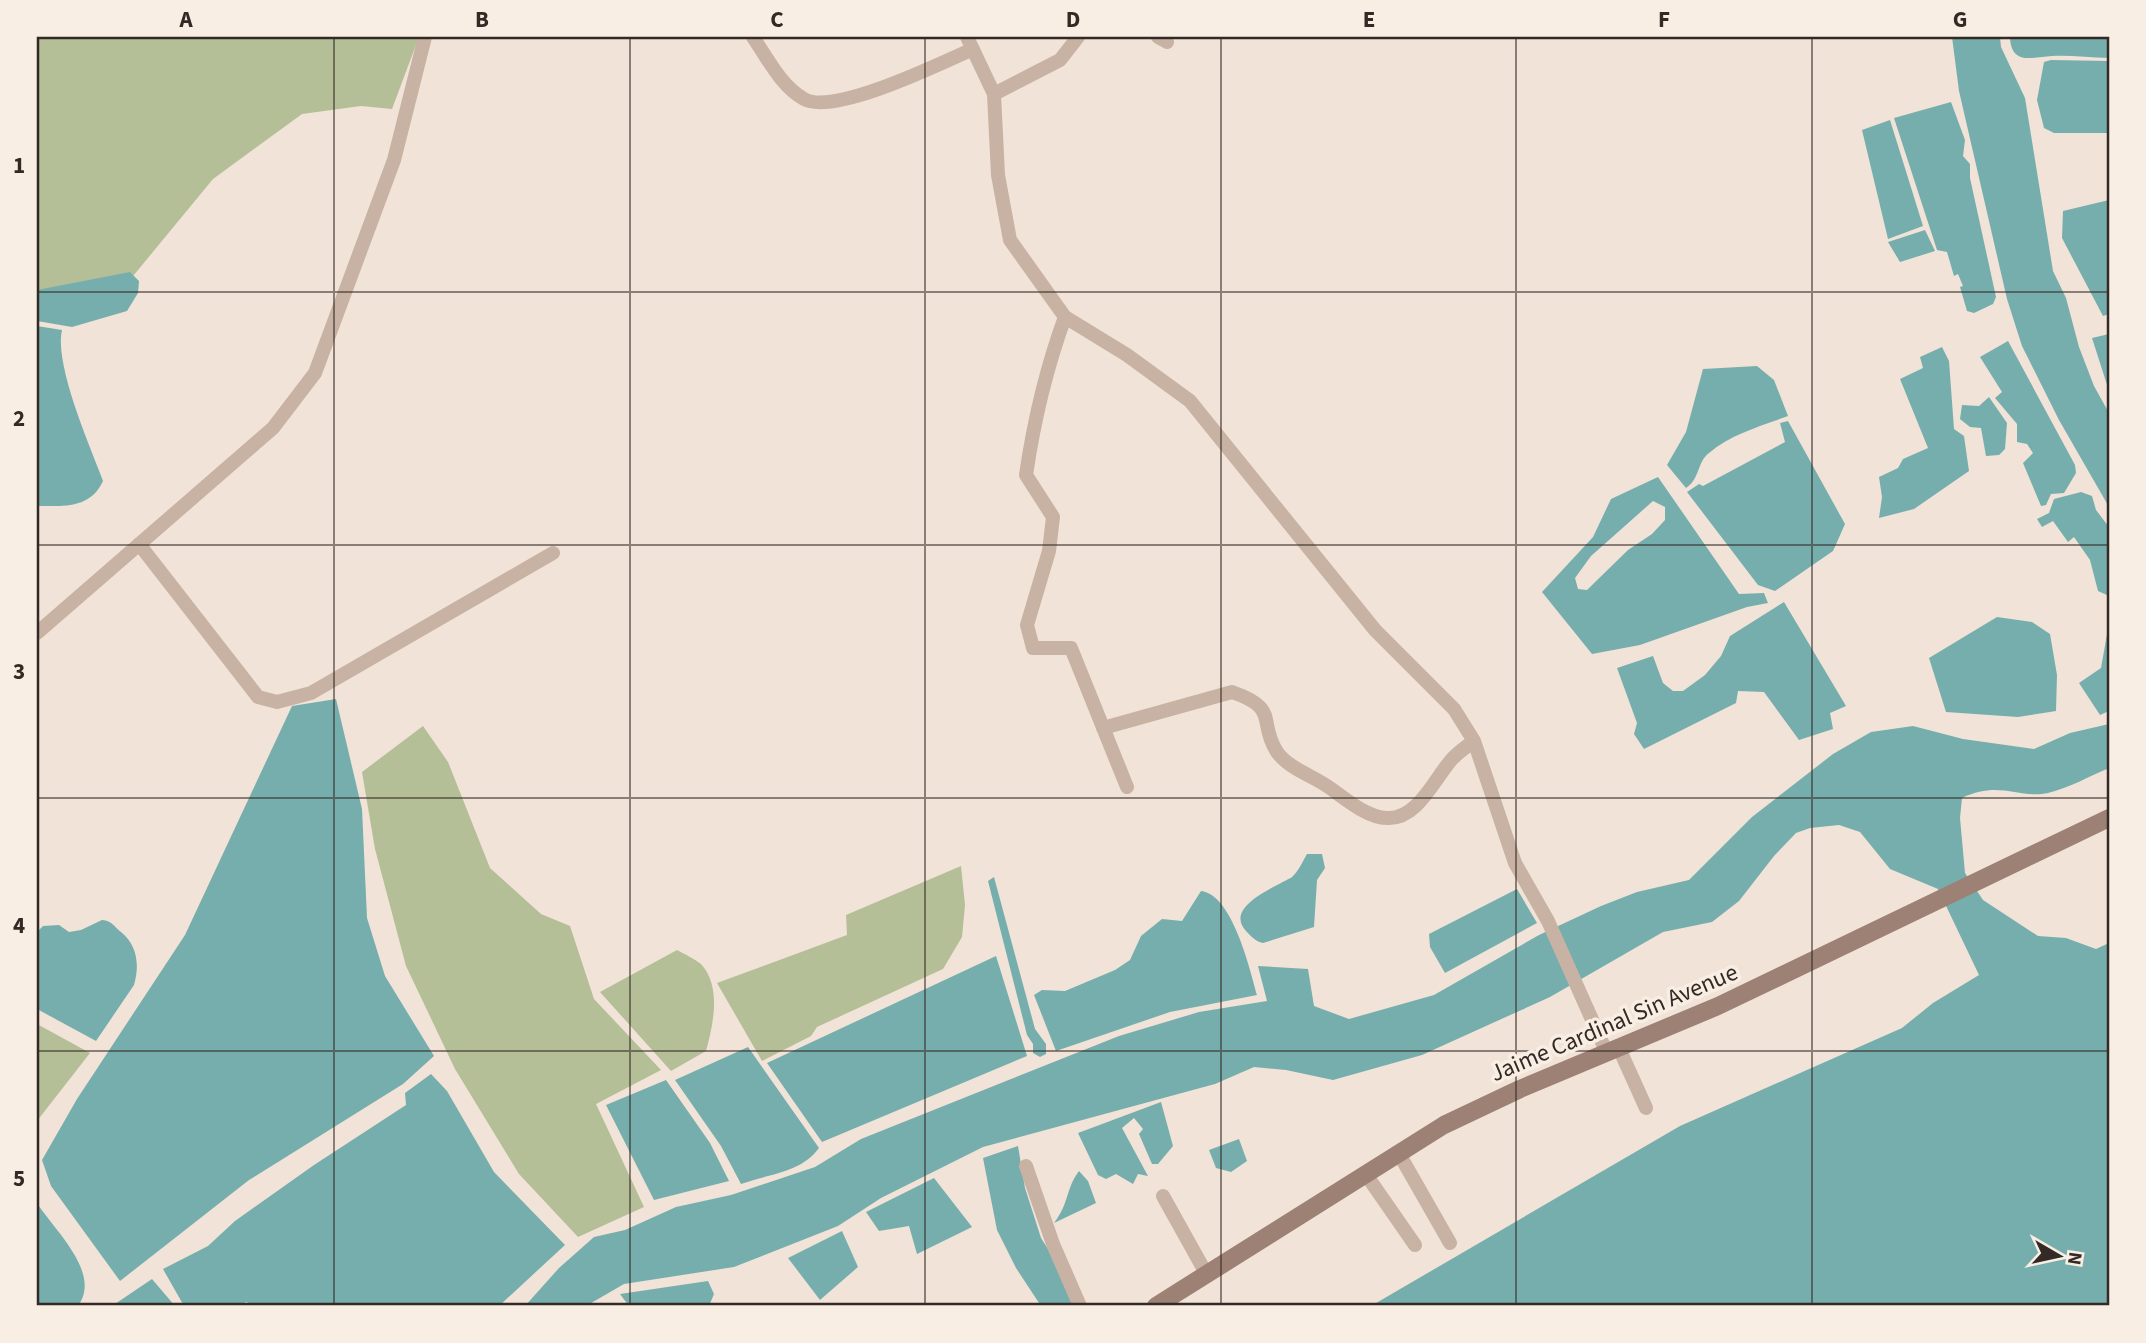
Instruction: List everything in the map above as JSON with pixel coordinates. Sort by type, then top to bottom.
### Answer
[{"type":"main road","name":"Jaime Cardinal Sin Avenue","points":[[1156,1306],[1444,1125],[1612,1049],[1718,1006],[2109,818]]},
{"type":"street","points":[[37,632],[273,428],[315,373],[394,160],[425,37]]},
{"type":"street","points":[[753,37],[787,87],[807,101],[832,103],[900,81],[970,43],[994,94],[998,175],[1010,240],[1065,317],[1127,355],[1190,401],[1375,629],[1454,709],[1474,741],[1515,863],[1548,921],[1572,978],[1646,1108]]},
{"type":"street","points":[[994,94],[1060,60],[1078,37]]},
{"type":"street","points":[[1065,317],[1045,376],[1026,475],[1053,517],[1049,551],[1027,625],[1033,648],[1071,648],[1127,787]]},
{"type":"street","points":[[139,544],[258,697],[277,702],[310,693],[553,553]]},
{"type":"street","points":[[1103,728],[1232,692],[1252,699],[1266,714],[1277,751],[1294,767],[1346,800],[1386,819],[1401,816],[1419,803],[1453,758],[1474,741]]},
{"type":"street","points":[[1398,1152],[1450,1242]]},
{"type":"street","points":[[1026,1166],[1053,1244],[1080,1306]]},
{"type":"street","points":[[1365,1173],[1415,1245]]},
{"type":"street","points":[[1163,1196],[1207,1275]]},
{"type":"green space","points":[[37,37],[419,37],[392,109],[361,106],[302,114],[213,179],[124,287],[37,297]]},
{"type":"green space","points":[[423,726],[448,762],[490,868],[541,914],[570,926],[594,999],[661,1070],[596,1104],[644,1207],[578,1237],[519,1174],[455,1069],[406,966],[375,849],[362,772]]},
{"type":"green space","points":[[961,866],[965,905],[962,937],[943,969],[817,1027],[811,1036],[762,1061],[717,983],[847,935],[846,915]]},
{"type":"green space","points":[[677,950],[693,958],[708,973],[714,1006],[706,1051],[671,1071],[600,992]]},
{"type":"green space","points":[[37,1024],[90,1053],[37,1121]]},
{"type":"water","points":[[1952,37],[2000,37],[2001,47],[2025,98],[2053,271],[2066,298],[2079,347],[2094,386],[2109,413],[2109,507],[2059,420],[2022,346],[2007,299],[1959,91]]},
{"type":"water","points":[[2010,37],[2109,37],[2109,58],[2024,58],[2014,52]]},
{"type":"water","points":[[2109,61],[2109,133],[2054,133],[2044,128],[2037,100],[2044,62]]},
{"type":"water","points":[[1951,102],[1965,140],[1963,156],[1970,164],[1970,178],[1996,297],[1993,304],[1974,313],[1967,311],[1960,287],[1963,286],[1958,274],[1954,276],[1947,252],[1937,250],[1894,118]]},
{"type":"water","points":[[1890,120],[1923,226],[1888,239],[1862,130]]},
{"type":"water","points":[[2109,200],[2109,314],[2103,316],[2062,238],[2063,211]]},
{"type":"water","points":[[1925,230],[1935,251],[1900,262],[1888,242]]},
{"type":"water","points":[[130,272],[139,281],[138,293],[127,311],[72,327],[37,321],[37,290]]},
{"type":"water","points":[[37,326],[62,330],[63,363],[68,384],[103,481],[91,497],[75,504],[37,506]]},
{"type":"water","points":[[2109,334],[2109,391],[2092,338]]},
{"type":"water","points":[[2008,341],[2075,465],[2076,473],[2064,493],[2051,494],[2046,505],[2041,506],[2023,463],[2033,453],[2027,444],[2017,442],[2017,424],[1995,398],[2002,392],[1980,357]]},
{"type":"water","points":[[1942,347],[1949,361],[1954,429],[1964,436],[1969,471],[1914,509],[1879,518],[1882,497],[1879,477],[1898,468],[1903,459],[1928,448],[1900,379],[1923,368],[1920,357]]},
{"type":"water","points":[[1757,366],[1774,380],[1788,416],[1747,431],[1718,446],[1705,457],[1694,480],[1686,488],[1667,465],[1686,432],[1703,369]]},
{"type":"water","points":[[1989,397],[2007,423],[2005,449],[1999,455],[1986,456],[1981,428],[1970,427],[1960,419],[1962,405],[1979,406]]},
{"type":"water","points":[[1788,421],[1845,524],[1833,551],[1775,591],[1758,585],[1687,492],[1785,442],[1780,423]]},
{"type":"water","points":[[1658,477],[1739,594],[1764,593],[1768,603],[1747,607],[1640,645],[1592,654],[1542,592],[1593,537],[1611,499]],"holes":[[[1653,501],[1665,507],[1665,520],[1652,534],[1628,550],[1587,590],[1578,589],[1575,578],[1591,556]]]},
{"type":"water","points":[[2081,492],[2092,496],[2096,510],[2109,527],[2109,596],[2098,591],[2090,560],[2074,537],[2068,542],[2053,521],[2042,527],[2037,519],[2049,513],[2054,499]]},
{"type":"water","points":[[1784,602],[1846,706],[1830,713],[1833,729],[1799,740],[1764,692],[1738,691],[1736,703],[1644,749],[1634,734],[1637,723],[1617,668],[1653,656],[1663,683],[1673,691],[1683,691],[1705,675],[1721,656],[1730,636]]},
{"type":"water","points":[[1997,617],[2032,622],[2050,634],[2057,675],[2056,711],[2018,717],[1946,712],[1929,658]]},
{"type":"water","points":[[2109,623],[2109,711],[2100,715],[2079,683],[2101,668]]},
{"type":"water","points":[[336,699],[362,809],[367,918],[385,976],[434,1056],[403,1084],[249,1180],[120,1281],[51,1186],[42,1160],[77,1099],[185,935],[292,706]]},
{"type":"water","points":[[2109,724],[2109,768],[2048,793],[1987,790],[1975,793],[1962,798],[1960,818],[1965,873],[1983,900],[2038,936],[2066,938],[2096,949],[2109,943],[2109,1306],[1371,1306],[1680,1126],[1902,1028],[1933,1003],[1979,975],[1938,889],[1890,869],[1860,832],[1839,825],[1810,828],[1796,833],[1739,901],[1712,922],[1663,932],[1550,997],[1422,1055],[1333,1080],[1286,1070],[1254,1067],[1215,1084],[983,1147],[881,1198],[838,1226],[734,1267],[624,1284],[586,1306],[525,1306],[559,1268],[594,1237],[625,1230],[676,1207],[731,1195],[815,1167],[861,1139],[1119,1036],[1199,1012],[1267,1001],[1258,966],[1308,969],[1314,1006],[1349,1019],[1434,995],[1539,935],[1601,906],[1637,892],[1689,880],[1752,817],[1833,754],[1871,732],[1913,726],[1963,739],[2034,749],[2070,733]]},
{"type":"water","points":[[1307,854],[1322,854],[1325,868],[1317,880],[1314,927],[1263,943],[1256,940],[1241,922],[1242,913],[1255,898],[1292,877]]},
{"type":"water","points":[[994,877],[1035,1029],[1046,1044],[1046,1054],[1040,1057],[1033,1053],[1033,1044],[1027,1035],[988,881]]},
{"type":"water","points":[[1517,889],[1537,923],[1445,973],[1430,947],[1429,934]]},
{"type":"water","points":[[1201,891],[1212,895],[1230,918],[1244,951],[1257,995],[1170,1012],[1056,1051],[1034,995],[1042,990],[1065,991],[1115,970],[1130,960],[1141,936],[1162,919],[1182,921]]},
{"type":"water","points":[[102,920],[113,924],[131,943],[137,970],[134,985],[96,1041],[37,1009],[37,932],[43,926],[59,925],[69,932],[81,930]]},
{"type":"water","points":[[996,956],[1027,1056],[822,1142],[767,1063]]},
{"type":"water","points":[[748,1047],[819,1148],[794,1168],[741,1184],[721,1146],[675,1080]]},
{"type":"water","points":[[431,1074],[447,1091],[494,1172],[565,1245],[499,1306],[256,1306],[246,1302],[239,1306],[184,1306],[163,1269],[208,1246],[235,1221],[406,1105],[405,1093]]},
{"type":"water","points":[[666,1080],[710,1143],[729,1181],[654,1200],[606,1105]]},
{"type":"water","points":[[1161,1102],[1173,1146],[1158,1164],[1152,1164],[1139,1134],[1143,1129],[1134,1118],[1122,1128],[1148,1176],[1138,1174],[1133,1184],[1116,1174],[1106,1179],[1098,1175],[1078,1133]]},
{"type":"water","points":[[1239,1139],[1247,1161],[1231,1172],[1216,1168],[1209,1150]]},
{"type":"water","points":[[1018,1146],[1025,1188],[1041,1238],[1084,1306],[1041,1306],[1016,1268],[997,1230],[983,1158]]},
{"type":"water","points":[[1079,1171],[1088,1181],[1096,1203],[1054,1223],[1063,1209],[1071,1184]]},
{"type":"water","points":[[934,1178],[972,1227],[917,1254],[909,1226],[879,1231],[866,1212]]},
{"type":"water","points":[[37,1203],[80,1266],[84,1293],[78,1306],[37,1306]]},
{"type":"water","points":[[842,1231],[858,1267],[820,1300],[788,1258]]},
{"type":"water","points":[[152,1279],[175,1306],[112,1306]]},
{"type":"water","points":[[708,1281],[714,1294],[709,1306],[629,1306],[620,1294]]}]
